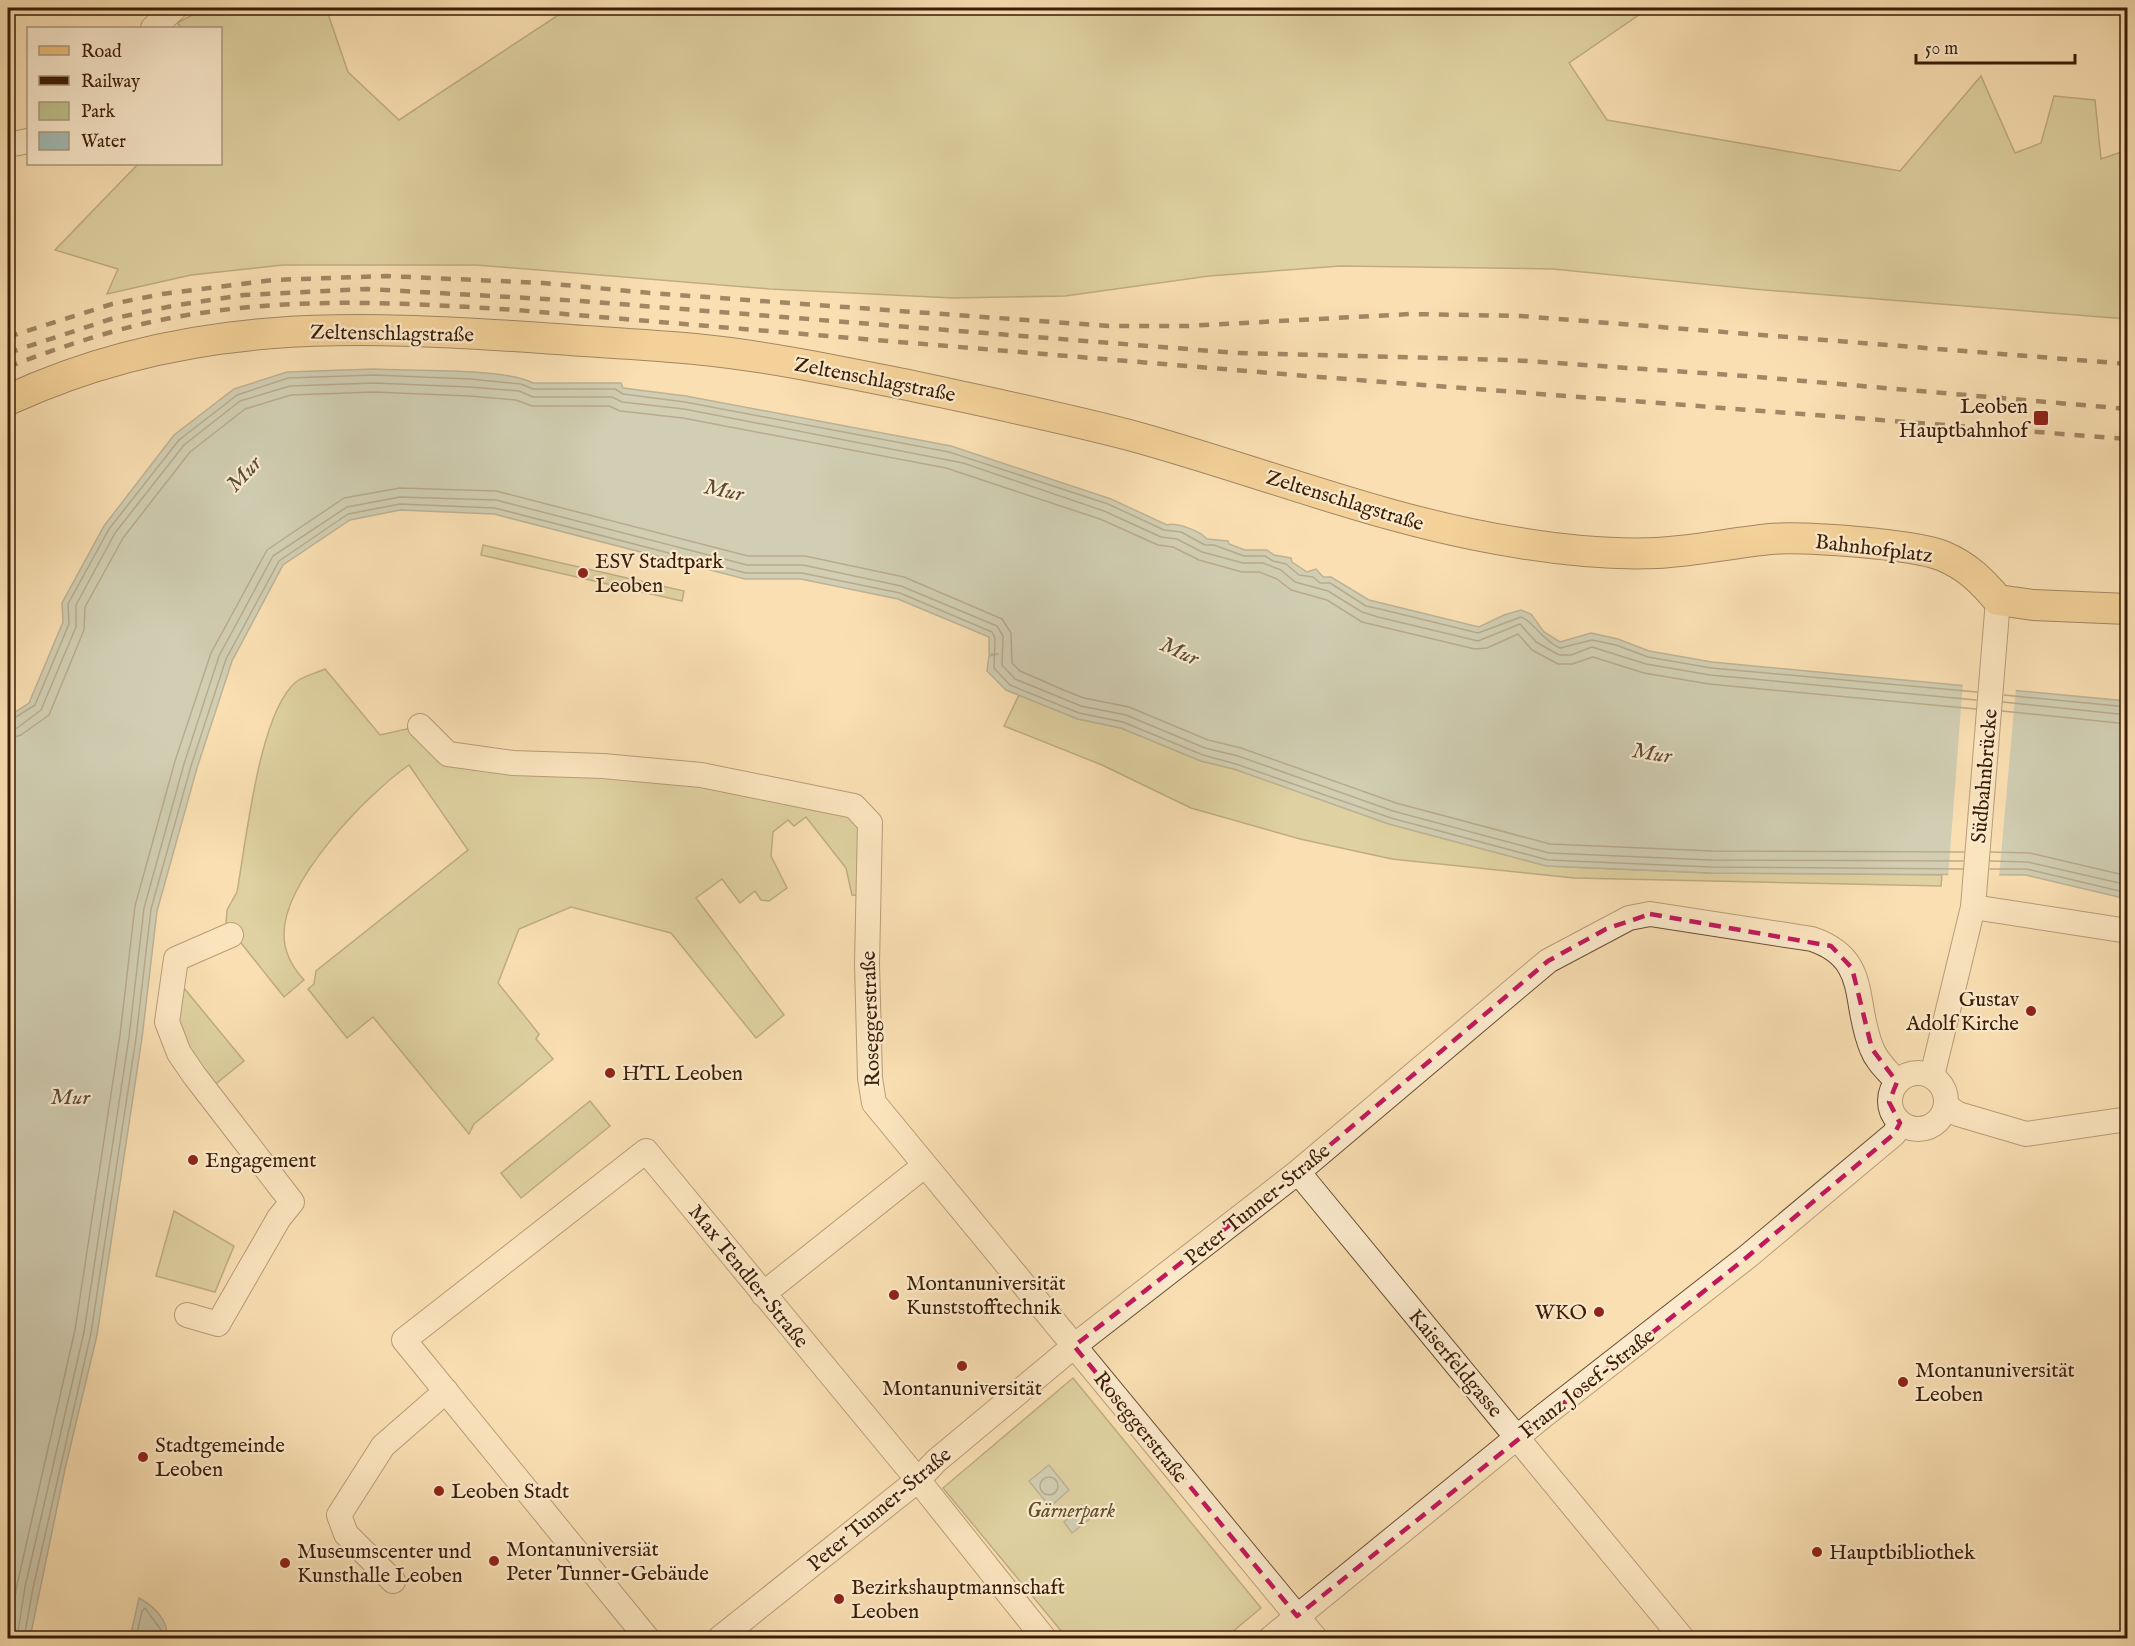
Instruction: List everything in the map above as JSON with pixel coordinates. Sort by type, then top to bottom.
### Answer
[{"type":"main road","name":"Zeltenschlagstraße","points":[[8,400],[38,386],[126,356],[191,342],[326,329],[458,333],[697,349],[836,371],[1029,410],[1199,454],[1395,518],[1467,535],[1549,548],[1651,553],[1734,546]]},
{"type":"main road","name":"Bahnhofplatz","points":[[1734,546],[1770,539],[1795,539],[1935,553],[1976,575],[1998,600]]},
{"type":"main road","points":[[1998,600],[2034,605],[2127,609]]},
{"type":"street","points":[[154,27],[175,8]]},
{"type":"street","points":[[8,145],[27,141]]},
{"type":"street","name":"Südbahnbrücke","points":[[1932,1076],[1974,897],[1998,600]]},
{"type":"street","name":"Roseggerstraße","points":[[420,726],[448,754],[524,764],[603,766],[713,777],[854,806],[870,824],[879,910],[871,1092],[882,1115],[1315,1638]]},
{"type":"street","points":[[1974,897],[2127,931]]},
{"type":"street","name":"Peter Tunner-Straße","points":[[720,1638],[918,1480],[936,1461],[1074,1346],[1298,1172],[1548,961],[1629,918],[1650,914],[1812,939],[1831,945],[1843,955],[1852,968],[1872,1049],[1884,1068],[1897,1082]]},
{"type":"street","points":[[187,1315],[218,1324],[279,1218],[292,1202],[194,1075],[179,1053],[167,1022],[176,959],[231,935]]},
{"type":"street","points":[[1922,1073],[1932,1076],[1944,1090],[1946,1107],[1938,1122],[1931,1126],[1922,1130],[1908,1128],[1900,1123],[1891,1112],[1889,1102],[1897,1082],[1910,1074],[1922,1073]]},
{"type":"street","points":[[1946,1107],[1958,1114],[2026,1134],[2127,1119]]},
{"type":"street","name":"Franz Josef-Straße","points":[[1271,1638],[1518,1437],[1748,1257],[1877,1149],[1894,1134],[1900,1123]]},
{"type":"street","name":"Max Tendler-Straße","points":[[446,1391],[404,1340],[646,1152],[918,1480],[1044,1638]]},
{"type":"street","points":[[763,1294],[924,1166]]},
{"type":"street","name":"Kaiserfeldgasse","points":[[1298,1172],[1682,1638]]},
{"type":"street","points":[[393,1581],[346,1534],[339,1515],[383,1446],[446,1391],[647,1638]]},
{"type":"highlighted area","points":[[1650,914],[1831,946],[1852,968],[1872,1049],[1897,1082],[1889,1102],[1900,1123],[1894,1134],[1747,1257],[1297,1616],[1074,1346],[1298,1172],[1548,961],[1606,929]]},
{"type":"green space","points":[[206,8],[326,8],[348,72],[399,120],[569,8],[1649,8],[1569,63],[1607,120],[1900,171],[1981,76],[2015,153],[2041,143],[2054,96],[2095,100],[2101,159],[2127,150],[2127,319],[1753,289],[1553,269],[1340,266],[1209,276],[1065,296],[953,298],[770,289],[476,265],[283,265],[191,275],[107,294],[118,269],[55,250],[137,165],[222,165],[222,27],[181,27],[177,23]]},
{"type":"green space","name":"ESV Stadtpark Leoben","points":[[483,545],[684,591],[682,601],[481,555]]},
{"type":"green space","points":[[325,669],[380,735],[420,726],[448,754],[713,777],[870,823],[868,896],[852,895],[846,868],[806,817],[794,826],[788,820],[773,832],[771,856],[787,888],[769,901],[761,900],[755,891],[740,903],[722,879],[696,898],[784,1015],[756,1038],[671,933],[571,907],[519,929],[498,983],[539,1034],[536,1039],[553,1059],[474,1124],[469,1134],[373,1017],[347,1038],[308,989],[314,984],[316,971],[468,850],[409,765],[351,817],[312,865],[297,890],[287,913],[284,942],[290,960],[304,980],[284,997],[226,924],[227,910],[237,892],[256,780],[272,721],[283,698],[296,682]]},
{"type":"green space","points":[[1019,695],[1078,719],[1121,728],[1201,761],[1234,769],[1389,824],[1547,866],[1711,873],[1942,875],[1941,886],[1574,878],[1392,859],[1300,839],[1191,808],[1102,765],[1004,726]]},
{"type":"green space","points":[[184,988],[244,1061],[212,1087],[201,1073],[177,1025]]},
{"type":"green space","points":[[590,1101],[610,1126],[521,1198],[501,1173]]},
{"type":"green space","points":[[174,1211],[234,1246],[215,1292],[156,1276]]},
{"type":"green space","name":"Gärnerpark","points":[[1073,1378],[1261,1608],[1225,1638],[1067,1638],[943,1488]]},
{"type":"water","name":"Mur","points":[[374,369],[480,373],[520,378],[533,383],[621,383],[623,388],[686,396],[951,446],[1111,499],[1167,525],[1194,530],[1207,539],[1228,541],[1229,544],[1245,550],[1267,550],[1274,555],[1291,558],[1292,562],[1307,572],[1316,569],[1323,577],[1331,577],[1369,600],[1479,627],[1521,610],[1531,614],[1544,632],[1560,642],[1591,633],[1618,639],[1649,651],[1712,662],[2127,701],[2127,899],[2026,875],[1711,873],[1547,866],[1389,824],[1234,769],[1201,761],[1121,728],[1078,719],[1006,690],[987,671],[989,656],[999,654],[989,654],[989,637],[898,599],[801,579],[745,579],[494,514],[400,510],[350,520],[283,565],[232,661],[197,768],[157,911],[142,1038],[97,1335],[65,1469],[30,1638],[8,1638],[8,717],[29,703],[63,622],[62,603],[104,526],[174,435],[234,389],[287,372]]},
{"type":"water","points":[[1049,1465],[1069,1490],[1050,1507],[1029,1481]]},
{"type":"water","points":[[1082,1507],[1091,1518],[1072,1533],[1064,1522]]},
{"type":"water","points":[[139,1598],[150,1605],[163,1620],[167,1638],[130,1638]]},
{"type":"pier","points":[[1963,682],[2016,687],[1999,878],[1948,878]]},
{"type":"railway","points":[[8,337],[112,304],[162,294],[273,280],[386,276],[543,283],[650,293],[1109,326],[1187,326],[1411,314],[1521,316],[2128,364]]},
{"type":"railway","points":[[8,353],[111,319],[177,305],[244,295],[367,289],[581,301],[1237,353],[1512,360],[1746,376],[2128,409]]},
{"type":"railway","points":[[8,367],[103,334],[201,313],[319,303],[437,305],[1319,377],[2128,439]]},
{"type":"place","name":"Leoben Hauptbahnhof","points":[[2041,418]]},
{"type":"place","name":"ESV Stadtpark Leoben","points":[[583,573]]},
{"type":"place","name":"Gustav Adolf Kirche","points":[[2031,1011]]},
{"type":"place","name":"HTL Leoben","points":[[610,1073]]},
{"type":"place","name":"Engagement","points":[[193,1160]]},
{"type":"place","name":"Montanuniversität Kunststofftechnik","points":[[894,1295]]},
{"type":"place","name":"WKO","points":[[1599,1312]]},
{"type":"place","name":"Montanuniversität","points":[[962,1366]]},
{"type":"place","name":"Montanuniversität Leoben","points":[[1903,1382]]},
{"type":"place","name":"Stadtgemeinde Leoben","points":[[143,1457]]},
{"type":"place","name":"Leoben Stadt","points":[[439,1491]]},
{"type":"place","name":"Hauptbibliothek","points":[[1817,1552]]},
{"type":"place","name":"Montanuniversiät Peter Tunner-Gebäude","points":[[494,1561]]},
{"type":"place","name":"Museumscenter und Kunsthalle Leoben","points":[[285,1563]]},
{"type":"place","name":"Bezirkshauptmannschaft Leoben","points":[[839,1599]]}]
